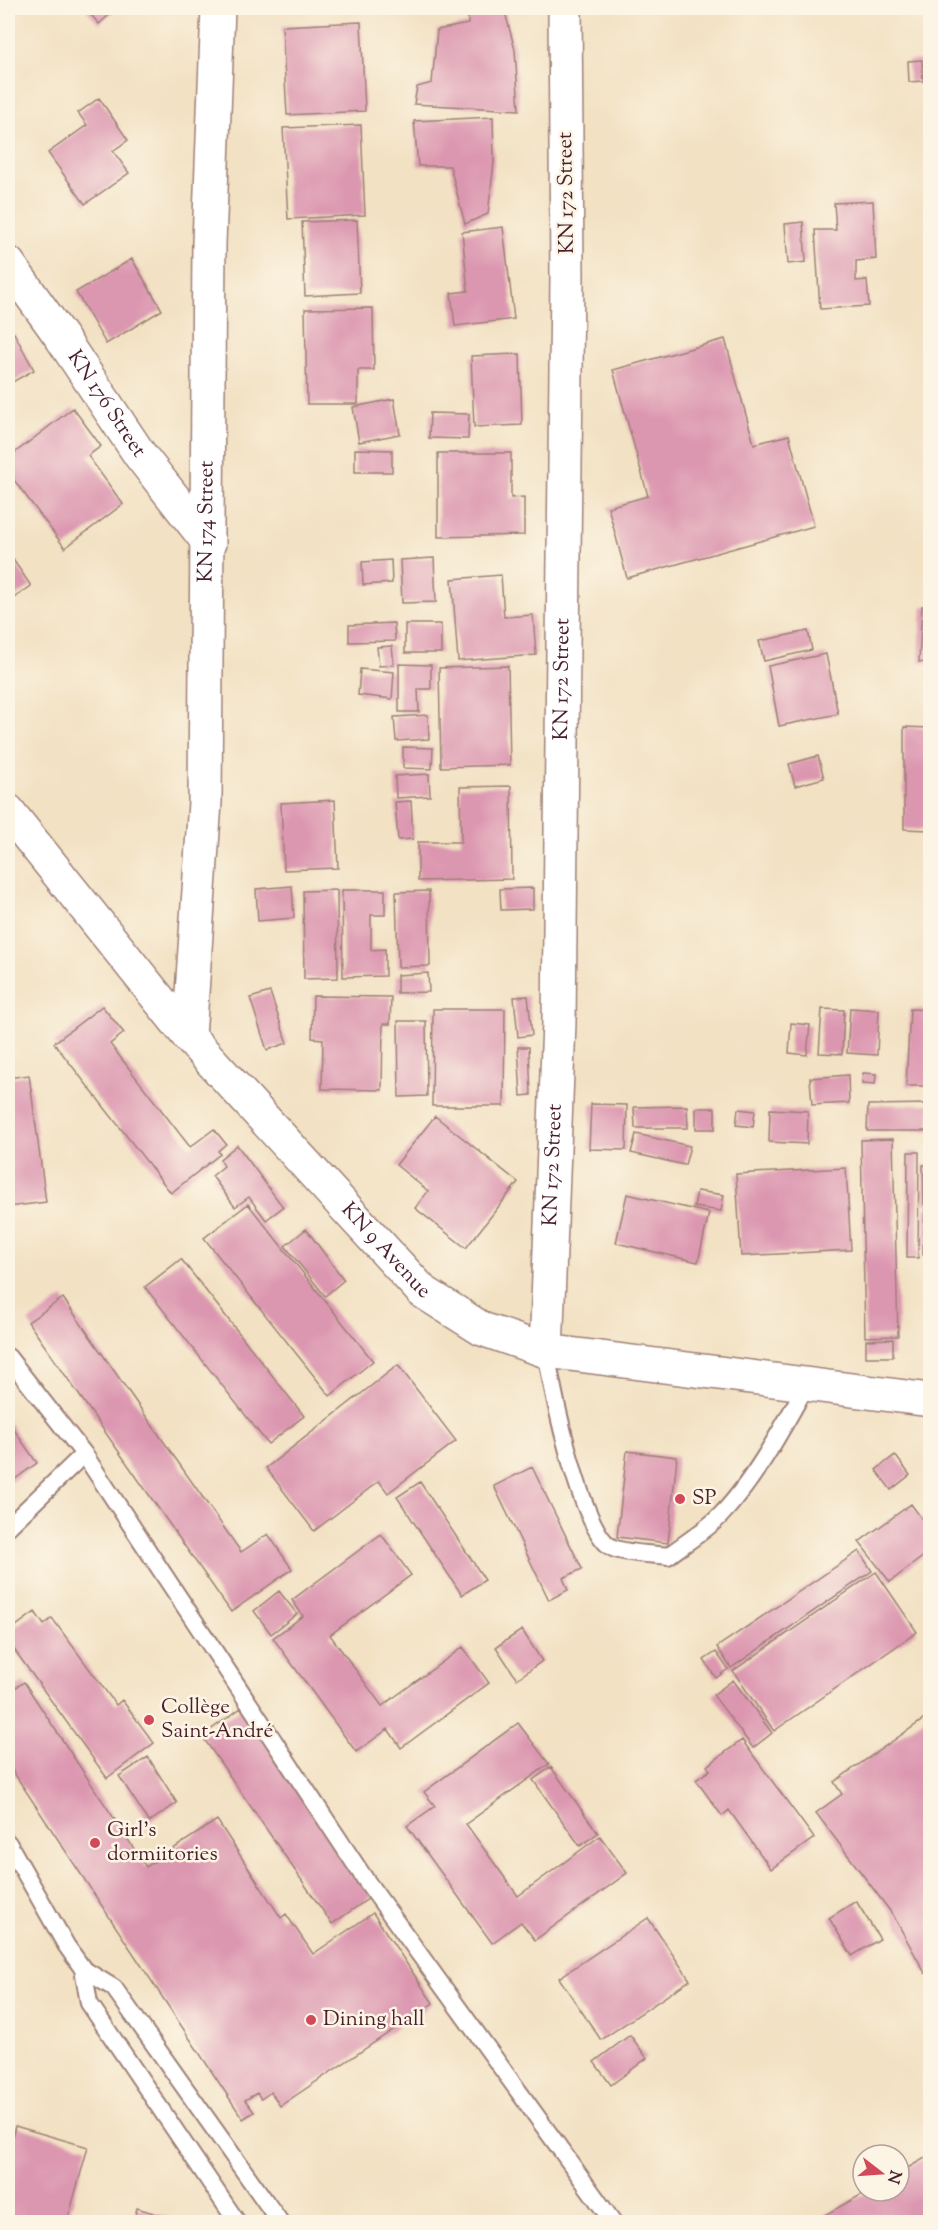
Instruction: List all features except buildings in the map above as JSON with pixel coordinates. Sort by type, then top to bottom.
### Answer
[{"type":"street","name":"KN 174 Street","points":[[189,1036],[206,802],[209,243],[218,8]]},
{"type":"street","name":"KN 172 Street","points":[[546,1351],[559,1023],[567,277],[565,8]]},
{"type":"street","name":"KN 176 Street","points":[[8,263],[140,455],[209,543]]},
{"type":"street","name":"KN 9 Avenue","points":[[8,811],[189,1036],[422,1291],[482,1329],[546,1351],[930,1400]]},
{"type":"lane","points":[[546,1351],[557,1410],[576,1478],[597,1532],[612,1548],[649,1554],[668,1556],[720,1517],[751,1476],[807,1384]]},
{"type":"lane","points":[[8,1357],[84,1454],[365,1879],[613,2223]]},
{"type":"lane","points":[[8,1527],[84,1454]]},
{"type":"lane","points":[[8,1843],[66,1945],[83,1969],[114,1988],[280,2223]]},
{"type":"lane","points":[[83,1969],[89,2003],[237,2223]]},
{"type":"place","name":"SP","points":[[680,1499]]},
{"type":"place","name":"Collège Saint-André","points":[[149,1720]]},
{"type":"place","name":"Girl's dormiitories","points":[[95,1843]]},
{"type":"place","name":"Dining hall","points":[[311,2020]]}]
